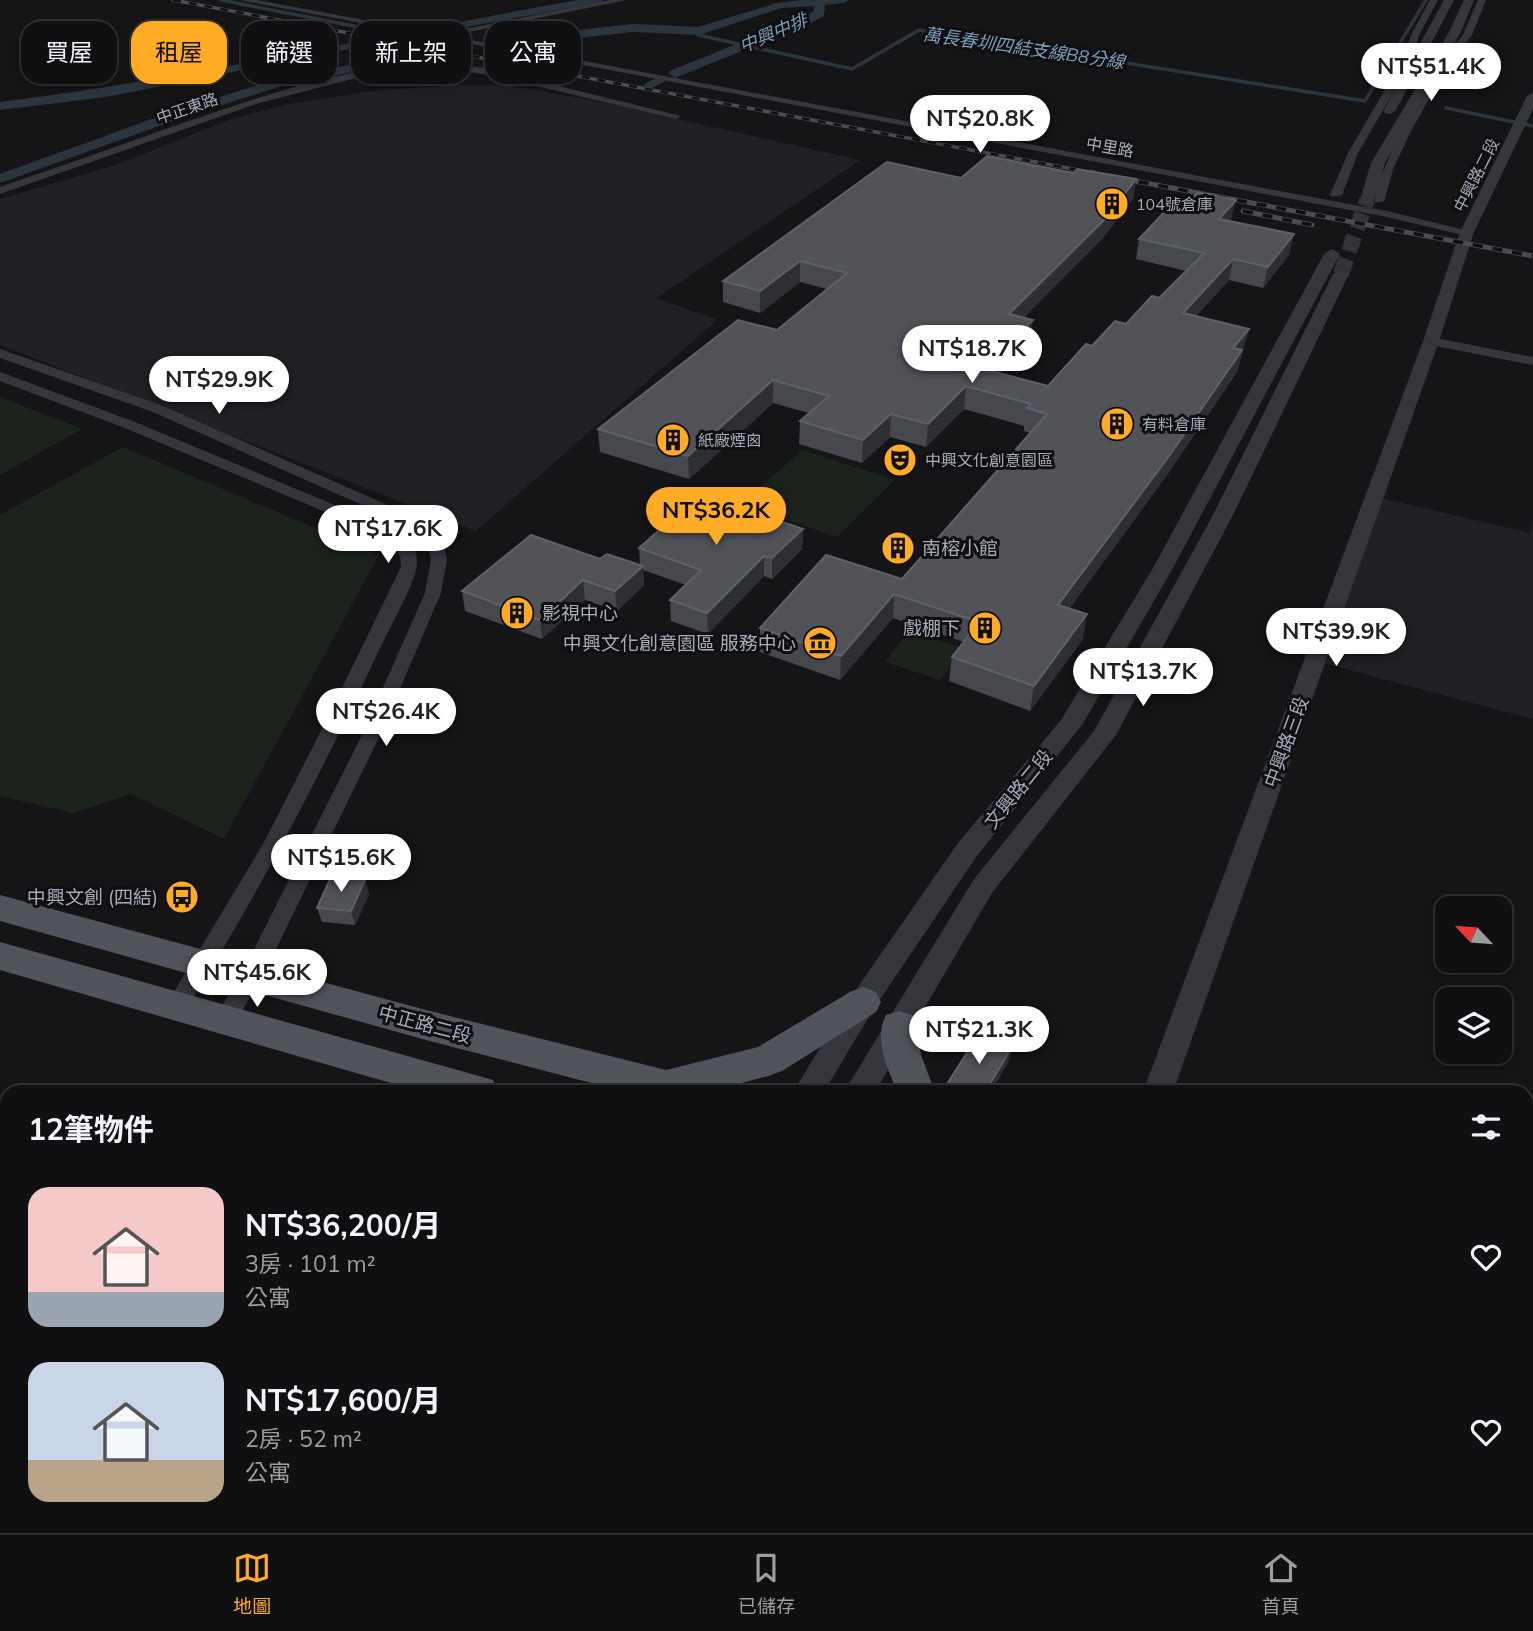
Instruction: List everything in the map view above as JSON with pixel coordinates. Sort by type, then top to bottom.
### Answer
[{"type":"main road","name":"中正路二段","points":[[0,908],[426,1025],[662,1085]]},
{"type":"main road","points":[[0,956],[455,1085]]},
{"type":"main road","points":[[690,1085],[768,1060],[863,1002]]},
{"type":"main road","points":[[899,1026],[902,1055],[912,1085]]},
{"type":"street","points":[[243,0],[358,21]]},
{"type":"street","points":[[456,21],[573,0]]},
{"type":"street","points":[[471,29],[623,0]]},
{"type":"street","points":[[1336,195],[1353,153],[1407,60],[1415,35],[1433,0]]},
{"type":"street","points":[[1350,197],[1363,160],[1449,0]]},
{"type":"street","points":[[1372,200],[1378,163],[1454,34],[1469,0]]},
{"type":"street","points":[[1372,200],[1442,67],[1468,34],[1482,0]]},
{"type":"street","name":"中里路","points":[[471,42],[1387,214],[1467,232]]},
{"type":"street","name":"中正東路","points":[[0,191],[253,102],[355,75],[403,66],[441,65],[490,72],[676,116]]},
{"type":"street","name":"中興路二段","points":[[1467,232],[1533,96]]},
{"type":"street","name":"中興路三段","points":[[1161,1085],[1431,341],[1467,232]]},
{"type":"street","name":"文興路二段","points":[[812,1085],[863,1002],[967,850],[1070,725],[1337,264],[1223,515],[1104,735],[983,887],[863,1085]]},
{"type":"street","points":[[1431,341],[1533,361]]},
{"type":"street","points":[[0,352],[158,409],[420,525],[434,538],[439,559],[433,593],[372,733],[252,976],[225,1019]]},
{"type":"street","points":[[0,376],[130,425],[389,533],[404,543],[410,553],[409,567],[333,731],[205,964],[176,1007]]},
{"type":"shaded area","points":[[464,85],[513,86],[602,102],[860,160],[657,298],[717,320],[476,531],[0,345],[0,199],[113,166],[231,119],[288,104],[379,90]]},
{"type":"shaded area","points":[[0,397],[82,429],[0,475]]},
{"type":"shaded area","points":[[123,447],[379,555],[224,839],[131,794],[74,813],[0,796],[0,515]]},
{"type":"shaded area","points":[[802,450],[895,480],[837,537],[741,504]]},
{"type":"shaded area","points":[[1377,497],[1530,533],[1533,520],[1533,719],[1323,663]]},
{"type":"shaded area","points":[[909,631],[963,648],[940,680],[885,662]]},
{"type":"building","points":[[987,156],[1074,173],[1077,169],[1136,179],[1106,218],[1009,314],[1033,320],[984,369],[1048,386],[1086,344],[1092,346],[1115,321],[1126,324],[1152,296],[1159,298],[1204,253],[1139,239],[1168,208],[1182,211],[1198,192],[1236,200],[1219,219],[1294,234],[1268,267],[1233,259],[1183,313],[1249,329],[1233,348],[1242,350],[1172,452],[1058,605],[1087,614],[1034,686],[952,657],[979,622],[894,594],[841,656],[760,628],[826,555],[902,579],[1047,414],[1027,408],[1031,404],[966,386],[928,424],[891,414],[863,440],[800,421],[829,396],[773,380],[688,456],[598,429],[738,320],[777,330],[847,273],[800,261],[760,291],[723,281],[887,162],[961,178]]},
{"type":"building","points":[[686,494],[748,517],[753,512],[803,529],[772,558],[764,556],[707,613],[670,600],[701,570],[639,548],[668,522],[657,518]]},
{"type":"building","points":[[531,535],[600,559],[607,554],[643,566],[615,591],[583,580],[540,620],[462,591]]},
{"type":"building","points":[[331,877],[365,880],[351,911],[317,908]]},
{"type":"building","points":[[980,1032],[1012,1047],[989,1085],[946,1085]]},
{"type":"waterway","points":[[221,0],[351,25]]},
{"type":"waterway","points":[[0,106],[106,93],[400,35],[598,0]]},
{"type":"waterway","points":[[819,2],[843,0]]},
{"type":"waterway","name":"萬長春圳四結支線B8分線","points":[[694,31],[698,35],[852,69],[919,30],[1365,101],[1426,0]]},
{"type":"waterway","points":[[581,34],[633,28],[699,31],[781,5],[819,2]]},
{"type":"waterway","name":"中興中排","points":[[675,74],[807,20],[820,13],[819,2]]},
{"type":"waterway","points":[[0,179],[168,118],[278,83],[351,69]]},
{"type":"waterway","name":"中興中排","points":[[650,85],[658,81]]},
{"type":"waterway","name":"萬長春圳四結支線B8分線","points":[[1446,108],[1533,126]]},
{"type":"tunnel","points":[[1341,274],[1367,200]]},
{"type":"railway","points":[[173,0],[1094,173],[1091,172]]},
{"type":"railway","points":[[1119,178],[1533,256]]},
{"type":"railway","points":[[1243,211],[1312,225]]},
{"type":"place","name":"104號倉庫","points":[[1112,204]]},
{"type":"place","name":"有料倉庫","points":[[1117,424]]},
{"type":"place","name":"紙廠煙囪","points":[[673,440]]},
{"type":"place","name":"中興文化創意園區","points":[[900,460]]},
{"type":"place","name":"南榕小館","points":[[898,548]]},
{"type":"place","name":"影視中心","points":[[517,613]]},
{"type":"place","name":"戲棚下","points":[[985,628]]},
{"type":"place","name":"中興文化創意園區 服務中心","points":[[820,643]]},
{"type":"place","name":"中興文創 (四結)","points":[[182,897]]}]
